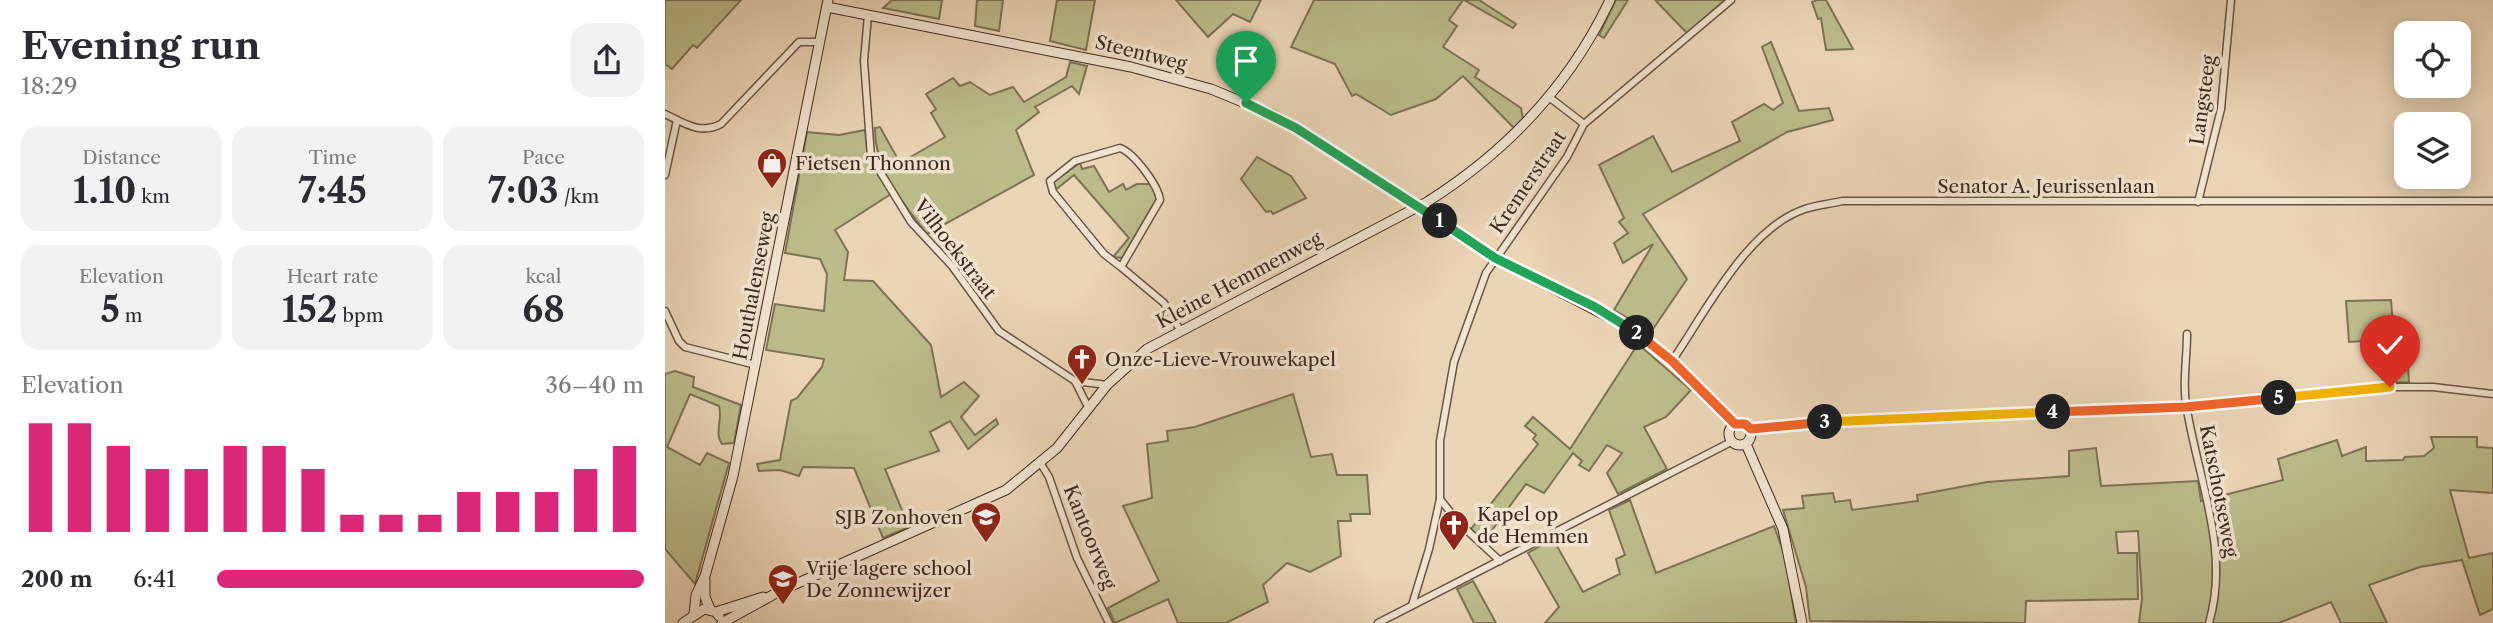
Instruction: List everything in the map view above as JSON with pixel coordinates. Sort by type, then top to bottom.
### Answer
[{"type":"street","name":"Kleine Hemmenweg","points":[[722,623],[778,592],[993,497],[1023,480],[1041,464],[1107,385],[1147,349],[1418,206],[1484,162],[1549,97],[1589,43],[1609,0]]},
{"type":"street","name":"Kremerstraat","points":[[1412,605],[1440,499],[1440,441],[1454,362],[1486,273],[1559,168],[1584,124],[1731,0]]},
{"type":"street","name":"Langsteeg","points":[[2198,202],[2221,109],[2231,0]]},
{"type":"street","name":"Steentweg","points":[[828,3],[868,15],[1083,56],[1211,89],[1274,115],[1495,258],[1595,307],[1630,328],[1672,361],[1735,424]]},
{"type":"street","name":"Houthalenseweg","points":[[694,614],[696,595],[705,576],[733,477],[828,3]]},
{"type":"street","name":"Vilhoekstraat","points":[[868,15],[864,61],[869,145],[876,164],[911,222],[952,266],[999,331],[1075,381],[1107,385]]},
{"type":"street","points":[[665,114],[696,129],[713,129],[721,124],[799,42],[820,42]]},
{"type":"street","name":"Kremerstraat","points":[[1549,97],[1584,124]]},
{"type":"street","points":[[665,175],[677,120]]},
{"type":"street","points":[[1121,267],[1160,196],[1157,188],[1127,152],[1120,148],[1075,161],[1051,181],[1053,192],[1104,254],[1164,303],[1180,330]]},
{"type":"street","name":"Senator A. Jeurissenlaan","points":[[1672,361],[1745,253],[1773,227],[1804,209],[1842,201],[2493,201]]},
{"type":"street","points":[[665,311],[679,341],[685,347],[756,365]]},
{"type":"street","points":[[2186,407],[2187,334]]},
{"type":"street","points":[[1075,381],[1089,409]]},
{"type":"street","points":[[1731,442],[1729,432],[1735,424],[1745,424],[1751,429],[1810,423],[2186,407],[2390,387],[2433,387],[2493,394]]},
{"type":"street","name":"Katschotseweg","points":[[2186,407],[2216,549],[2219,578],[2209,623]]},
{"type":"street","points":[[1731,442],[1737,445],[1746,444],[1751,439],[1751,429]]},
{"type":"street","points":[[1378,623],[1731,442]]},
{"type":"street","points":[[1746,444],[1783,529],[1801,623]]},
{"type":"street","name":"Kantoorweg","points":[[1041,464],[1049,477],[1073,547],[1109,623]]},
{"type":"street","points":[[1440,499],[1458,522],[1500,561]]},
{"type":"street","name":"Houthalenseweg","points":[[705,576],[705,597],[722,623]]},
{"type":"street","name":"Kleine Hemmenweg","points":[[694,614],[778,592]]},
{"type":"street","points":[[683,623],[694,614]]},
{"type":"green space","points":[[665,0],[741,0],[697,48],[693,45],[672,69],[665,64]]},
{"type":"green space","points":[[892,0],[942,0],[939,19],[883,8]]},
{"type":"green space","points":[[977,0],[1003,0],[999,31],[975,26]]},
{"type":"green space","points":[[1057,0],[1095,0],[1086,50],[1050,41]]},
{"type":"green space","points":[[1176,0],[1261,0],[1250,22],[1233,14],[1208,37]]},
{"type":"green space","points":[[1314,0],[1463,0],[1449,20],[1457,26],[1443,47],[1479,70],[1475,77],[1521,108],[1523,119],[1514,128],[1463,76],[1436,99],[1391,115],[1356,94],[1352,96],[1335,64],[1291,47]]},
{"type":"green space","points":[[1464,0],[1479,0],[1516,24],[1513,28]]},
{"type":"green space","points":[[1616,0],[1628,0],[1604,38],[1599,35]]},
{"type":"green space","points":[[1655,0],[1725,0],[1687,33]]},
{"type":"green space","points":[[1826,0],[1853,49],[1826,50],[1821,18],[1818,19],[1812,2]]},
{"type":"green space","points":[[1771,42],[1799,111],[1829,108],[1833,120],[1787,132],[1643,214],[1687,279],[1651,332],[1614,310],[1653,244],[1623,263],[1614,243],[1628,233],[1619,222],[1624,218],[1599,165],[1653,136],[1672,172],[1740,141],[1732,122],[1764,104],[1773,110],[1783,103],[1762,47]]},
{"type":"green space","points":[[1070,62],[1087,66],[1079,94],[1072,86],[1035,107],[1039,112],[1016,130],[1034,175],[927,234],[900,198],[885,172],[879,158],[875,128],[880,127],[900,163],[945,137],[931,113],[936,109],[926,94],[953,78],[960,86],[970,82],[990,95],[1013,87],[1024,102],[1066,77]]},
{"type":"green space","points":[[865,130],[868,158],[891,194],[835,230],[848,252],[844,280],[873,281],[931,345],[941,397],[964,382],[979,396],[961,417],[975,435],[996,419],[998,424],[968,449],[950,421],[930,432],[939,451],[885,469],[909,527],[883,538],[854,468],[803,467],[799,476],[780,470],[759,471],[757,464],[780,460],[791,401],[797,398],[822,367],[824,359],[766,350],[775,304],[824,311],[827,274],[820,259],[785,253],[807,132],[839,135]]},
{"type":"green space","points":[[1257,157],[1291,176],[1306,198],[1273,214],[1271,211],[1266,212],[1241,179]]},
{"type":"green space","points":[[1080,163],[1082,169],[1094,166],[1109,192],[1123,184],[1126,190],[1137,184],[1150,184],[1156,193],[1156,200],[1122,258],[1113,257],[1129,238],[1074,175],[1054,191],[1053,182]]},
{"type":"green space","points":[[2391,300],[2394,336],[2406,335],[2409,382],[2383,383],[2379,340],[2349,342],[2346,301]]},
{"type":"green space","points":[[1638,344],[1691,390],[1666,417],[1644,427],[1667,469],[1618,494],[1607,473],[1622,453],[1607,445],[1589,471],[1579,465],[1582,461],[1573,453],[1544,493],[1526,484],[1484,541],[1471,529],[1538,444],[1533,439],[1536,435],[1525,426],[1533,417],[1570,449]]},
{"type":"green space","points":[[675,371],[694,377],[693,387],[741,405],[734,443],[722,444],[719,436],[719,406],[690,394],[667,447],[700,465],[707,453],[729,463],[695,584],[665,549],[665,374]]},
{"type":"green space","points":[[1293,394],[1311,457],[1332,454],[1337,475],[1367,475],[1370,514],[1350,514],[1351,521],[1338,521],[1341,556],[1310,572],[1287,563],[1263,585],[1268,602],[1226,623],[1178,623],[1168,599],[1115,623],[1108,608],[1159,581],[1123,506],[1152,498],[1147,444],[1168,441],[1167,431],[1195,427]]},
{"type":"green space","points":[[2431,437],[2477,437],[2477,447],[2493,448],[2493,493],[2450,490],[2469,558],[2493,553],[2493,609],[2480,615],[2462,560],[2420,567],[2369,585],[2387,623],[2341,623],[2331,602],[2279,623],[2139,623],[2142,598],[2138,531],[2116,532],[2118,553],[2137,553],[2138,599],[2026,601],[2025,623],[1810,621],[1806,587],[1783,510],[1804,508],[1802,496],[1833,493],[1835,502],[1850,500],[1852,510],[1918,501],[1917,495],[1987,482],[2069,476],[2069,451],[2096,448],[2101,486],[2198,481],[2201,501],[2283,480],[2278,459],[2337,440],[2342,456],[2366,447],[2366,461],[2403,460],[2405,457],[2424,456],[2434,448]]},
{"type":"green space","points":[[1630,500],[1656,573],[1774,526],[1785,556],[1796,623],[1545,623],[1559,607],[1528,553],[1553,539],[1583,592],[1620,574],[1616,559],[1625,555],[1609,510]]},
{"type":"green space","points":[[1473,581],[1496,623],[1474,623],[1457,589]]},
{"type":"place","name":"Fietsen Thonnon","points":[[772,190]]},
{"type":"place","name":"Onze-Lieve-Vrouwekapel","points":[[1082,386]]},
{"type":"place","name":"SJB Zonhoven","points":[[986,544]]},
{"type":"place","name":"Kapel op de Hemmen","points":[[1454,552]]},
{"type":"place","name":"Vrije lagere school De Zonnewijzer","points":[[783,606]]},
{"type":"route","points":[[1246,103],[1296,128],[1495,258],[1595,307],[1630,328],[1672,361],[1735,424],[1742,423],[1751,429],[1783,424],[2186,407],[2390,387]]}]
